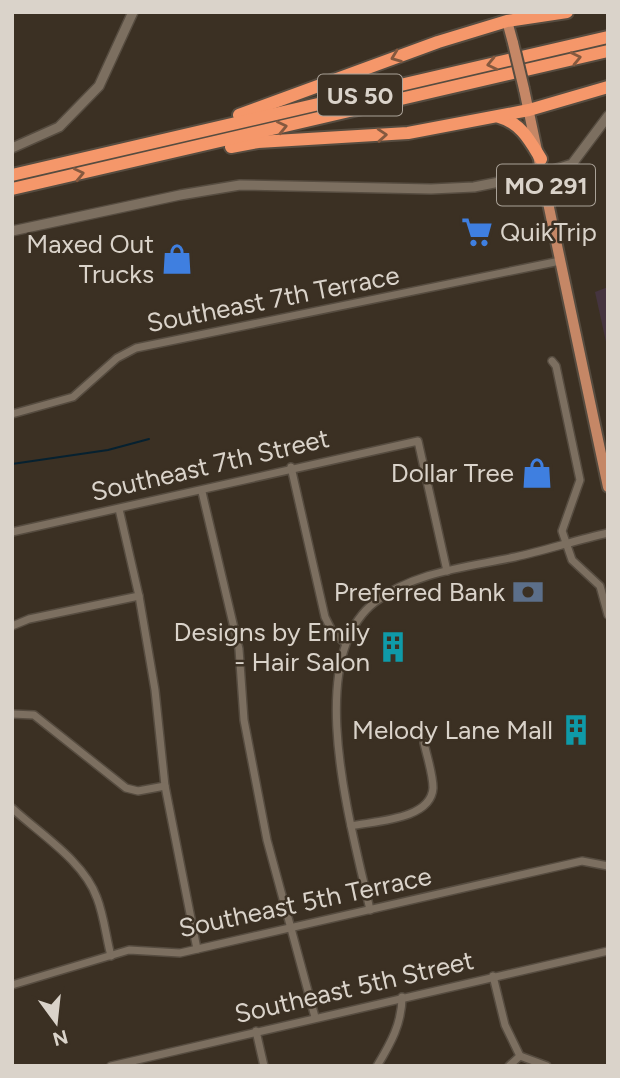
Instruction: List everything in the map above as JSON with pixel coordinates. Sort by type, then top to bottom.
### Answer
[{"type":"highway","points":[[139,146],[150,138],[251,112],[438,42],[507,21],[567,12]]},
{"type":"highway","name":"US 50","points":[[12,175],[608,37]]},
{"type":"highway","name":"US 50","points":[[12,189],[608,51]]},
{"type":"highway","points":[[168,153],[179,155],[258,142],[408,133],[529,110],[608,87]]},
{"type":"highway","points":[[495,117],[516,126],[541,159]]},
{"type":"main road","points":[[507,21],[529,110]]},
{"type":"main road","name":"MO 291","points":[[529,110],[608,487]]},
{"type":"street","points":[[12,148],[59,127],[99,86],[133,12]]},
{"type":"street","points":[[12,231],[180,194],[240,185],[431,189],[474,187],[544,173],[572,163],[608,116]]},
{"type":"street","name":"Southeast 7th Terrace","points":[[12,414],[73,397],[117,358],[136,348],[560,261]]},
{"type":"street","points":[[552,361],[556,366],[580,480],[564,521],[565,544],[572,560],[600,586],[608,615]]},
{"type":"street","name":"Southeast 7th Street","points":[[12,532],[202,492],[291,467],[418,441],[447,571]]},
{"type":"street","points":[[291,467],[325,617],[332,631],[345,643]]},
{"type":"street","points":[[202,492],[239,649],[244,720],[267,840],[315,1017]]},
{"type":"street","points":[[119,509],[139,596],[155,690],[165,786],[197,949]]},
{"type":"street","points":[[370,910],[351,826],[336,705],[345,643],[355,621],[377,601],[399,588],[447,571],[608,533]]},
{"type":"street","points":[[12,626],[29,619],[139,596]]},
{"type":"street","points":[[12,713],[34,715],[126,788],[138,791],[165,786]]},
{"type":"street","points":[[351,826],[412,813],[426,803],[432,788],[424,743]]},
{"type":"street","points":[[12,808],[72,861],[87,880],[97,897],[111,956]]},
{"type":"street","name":"Southeast 5th Terrace","points":[[12,985],[66,966],[129,950],[180,953],[582,861],[608,866]]},
{"type":"street","name":"Southeast 5th Street","points":[[111,1066],[608,951]]},
{"type":"street","points":[[493,976],[505,1025],[520,1056],[547,1066]]},
{"type":"street","points":[[377,1066],[394,1036],[401,1014],[402,997]]},
{"type":"street","points":[[256,1031],[264,1066]]},
{"type":"street","points":[[509,1066],[520,1056]]},
{"type":"shaded area","points":[[608,287],[608,351],[595,292]]},
{"type":"waterway","points":[[12,464],[108,450],[149,439]]},
{"type":"place","name":"QuikTrip","points":[[477,232]]},
{"type":"place","name":"Maxed Out Trucks","points":[[177,259]]},
{"type":"place","name":"Dollar Tree","points":[[537,473]]},
{"type":"place","name":"Preferred Bank","points":[[528,592]]},
{"type":"place","name":"Designs by Emily - Hair Salon","points":[[393,647]]},
{"type":"place","name":"Melody Lane Mall","points":[[576,730]]}]
